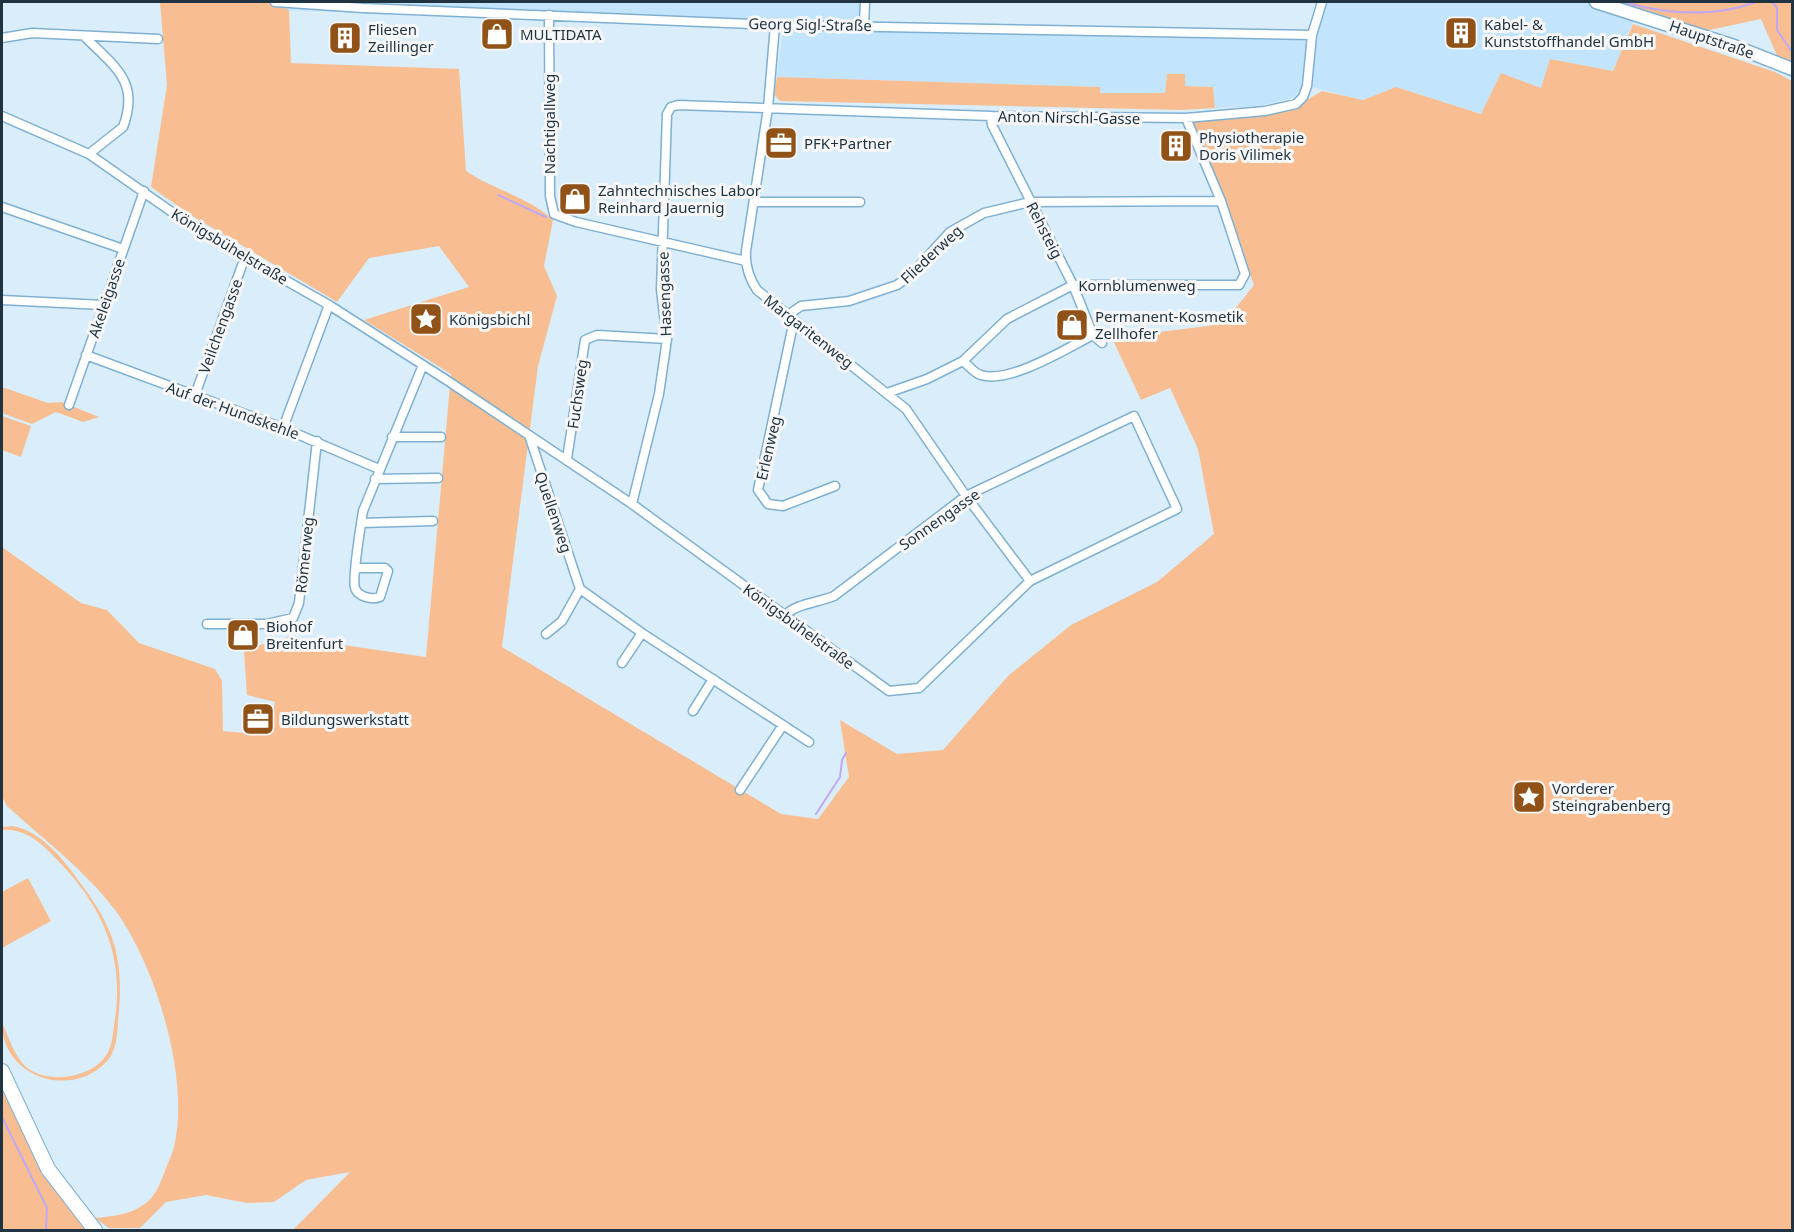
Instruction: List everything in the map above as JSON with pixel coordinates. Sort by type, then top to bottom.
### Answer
[{"type":"main road","name":"Hauptstraße","points":[[1596,2],[1734,46],[1792,69]]},
{"type":"main road","points":[[2,1071],[48,1169],[95,1230]]},
{"type":"street","name":"Georg Sigl-Straße","points":[[275,2],[776,25],[1312,34]]},
{"type":"street","points":[[864,2],[864,25]]},
{"type":"street","points":[[1312,34],[1323,2]]},
{"type":"street","name":"Nachtigallweg","points":[[549,15],[551,209],[560,218],[746,261]]},
{"type":"street","name":"Margaritenweg","points":[[776,25],[768,108],[746,261],[757,290],[906,409],[966,496],[1030,581]]},
{"type":"street","points":[[2,38],[32,33],[86,38],[158,39]]},
{"type":"street","name":"Anton Nirschl-Gasse","points":[[768,108],[991,116],[1186,118],[1265,111],[1296,104],[1303,97],[1307,87],[1312,34]]},
{"type":"street","points":[[86,38],[122,75],[130,95],[123,127],[115,136],[89,154]]},
{"type":"street","name":"Hasengasse","points":[[632,504],[659,394],[667,339],[661,290],[668,114],[671,108],[678,105],[768,108]]},
{"type":"street","name":"Königsbühelstraße","points":[[2,116],[89,154],[199,231],[329,304],[567,459],[889,691],[919,687],[1030,581],[1177,509]]},
{"type":"street","name":"Rehsteig","points":[[991,116],[992,125],[1073,285],[1094,335],[1102,343]]},
{"type":"street","name":"Kornblumenweg","points":[[887,393],[927,379],[963,361],[1007,319],[1073,285],[1239,285],[1245,274],[1221,201],[1186,118]]},
{"type":"street","name":"Akeleigasse","points":[[69,405],[144,191]]},
{"type":"street","name":"Fliederweg","points":[[791,318],[801,306],[849,301],[888,290],[911,275],[955,228],[984,213],[1030,202],[1221,201]]},
{"type":"street","points":[[754,202],[860,202]]},
{"type":"street","points":[[2,207],[123,249]]},
{"type":"street","name":"Veilchengasse","points":[[195,395],[245,257]]},
{"type":"street","points":[[2,300],[103,305]]},
{"type":"street","points":[[283,428],[329,304]]},
{"type":"street","name":"Erlenweg","points":[[791,318],[758,490],[768,504],[783,506],[835,486]]},
{"type":"street","name":"Fuchsweg","points":[[567,459],[585,340],[597,335],[667,339]]},
{"type":"street","points":[[963,361],[980,375],[1001,376],[1029,366],[1094,335]]},
{"type":"street","name":"Auf der Hundskehle","points":[[86,355],[317,441],[379,469]]},
{"type":"street","points":[[356,568],[386,568],[388,571],[380,597],[373,599],[357,591],[356,568],[361,523],[375,479],[423,365]]},
{"type":"street","name":"Sonnengasse","points":[[784,616],[790,610],[805,604],[834,596],[966,496],[1134,416],[1177,509]]},
{"type":"street","name":"Quellenweg","points":[[529,435],[580,589]]},
{"type":"street","points":[[392,437],[441,437]]},
{"type":"street","name":"Römerweg","points":[[207,624],[266,624],[293,618],[300,603],[317,441]]},
{"type":"street","points":[[375,479],[438,478]]},
{"type":"street","points":[[361,523],[433,521]]},
{"type":"street","points":[[546,634],[562,621],[580,589],[642,633],[809,742]]},
{"type":"street","points":[[622,663],[642,633]]},
{"type":"street","points":[[693,711],[713,680]]},
{"type":"street","points":[[740,790],[783,726]]},
{"type":"shaded area","points":[[160,2],[267,2],[289,10],[291,63],[459,69],[466,171],[533,205],[553,220],[544,266],[557,296],[538,366],[502,647],[781,814],[818,819],[849,777],[840,720],[897,754],[943,750],[1008,676],[1071,625],[1157,582],[1214,534],[1198,449],[1170,388],[1141,400],[1112,338],[1223,324],[1254,285],[1193,121],[1292,109],[1322,91],[1363,100],[1396,87],[1481,114],[1501,73],[1541,88],[1550,59],[1613,71],[1633,24],[1775,72],[1792,81],[1792,1230],[293,1230],[350,1172],[306,1180],[274,1202],[247,1203],[206,1195],[166,1202],[140,1228],[109,1228],[95,1218],[115,1216],[134,1210],[150,1200],[156,1192],[173,1152],[178,1115],[173,1053],[155,989],[130,933],[115,910],[64,856],[7,806],[2,796],[2,547],[81,603],[107,610],[139,643],[215,669],[222,681],[223,731],[267,735],[275,702],[247,695],[244,650],[288,637],[426,657],[451,374],[364,320],[469,287],[439,246],[369,258],[337,302],[189,214],[151,187],[167,85]]},
{"type":"shaded area","points":[[267,2],[859,2],[859,21],[1308,30],[1303,88],[1292,98],[1258,106],[1215,108],[1213,87],[1185,86],[1185,74],[1167,74],[1165,93],[1100,93],[1099,87],[777,77],[783,29],[289,10]]},
{"type":"shaded area","points":[[1317,2],[1590,2],[1590,5],[1634,19],[1613,72],[1551,59],[1541,88],[1482,114],[1396,87],[1363,100],[1312,87],[1318,32],[1308,30]]},
{"type":"shaded area","points":[[1590,2],[1792,2],[1792,69],[1779,60],[1761,19],[1700,32],[1634,19],[1590,5]]},
{"type":"shaded area","points":[[1167,74],[1185,74],[1185,86],[1213,87],[1215,108],[1181,110],[780,101],[774,94],[777,77],[1100,87],[1100,93],[1165,93]]},
{"type":"shaded area","points":[[2,387],[48,403],[62,402],[99,417],[83,422],[56,412],[32,424],[2,413]]},
{"type":"shaded area","points":[[2,416],[31,426],[21,457],[2,450]]},
{"type":"shaded area","points":[[13,826],[35,835],[62,859],[95,904],[116,950],[120,1001],[115,1046],[108,1060],[93,1072],[76,1079],[58,1080],[41,1077],[26,1069],[13,1057],[5,1041],[2,1022],[18,1056],[25,1066],[34,1072],[56,1077],[80,1074],[91,1069],[107,1054],[112,1041],[117,996],[113,955],[100,917],[77,882],[56,858],[28,835],[2,830],[2,827]]},
{"type":"shaded area","points":[[28,878],[51,921],[2,948],[2,892]]},
{"type":"shaded area","points":[[2,1081],[34,1156],[86,1230],[2,1230]]},
{"type":"waterway","points":[[1623,2],[1656,9],[1690,12],[1723,10],[1756,2]]},
{"type":"waterway","points":[[1772,2],[1777,8],[1777,30],[1792,52]]},
{"type":"waterway","points":[[498,195],[546,217]]},
{"type":"waterway","points":[[816,814],[840,777],[842,760],[846,753]]},
{"type":"waterway","points":[[2,1117],[47,1208],[46,1230]]},
{"type":"place","name":"Kabel- & Kunststoffhandel GmbH","points":[[1461,33]]},
{"type":"place","name":"MULTIDATA","points":[[497,34]]},
{"type":"place","name":"Fliesen Zeillinger","points":[[345,38]]},
{"type":"place","name":"PFK+Partner","points":[[781,143]]},
{"type":"place","name":"Physiotherapie Doris Vilimek","points":[[1176,146]]},
{"type":"place","name":"Zahntechnisches Labor Reinhard Jauernig","points":[[575,199]]},
{"type":"place","name":"Königsbichl","points":[[426,319]]},
{"type":"place","name":"Permanent-Kosmetik Zellhofer","points":[[1072,325]]},
{"type":"place","name":"Biohof Breitenfurt","points":[[243,635]]},
{"type":"place","name":"Bildungswerkstatt","points":[[258,719]]},
{"type":"place","name":"Vorderer Steingrabenberg","points":[[1529,797]]}]
